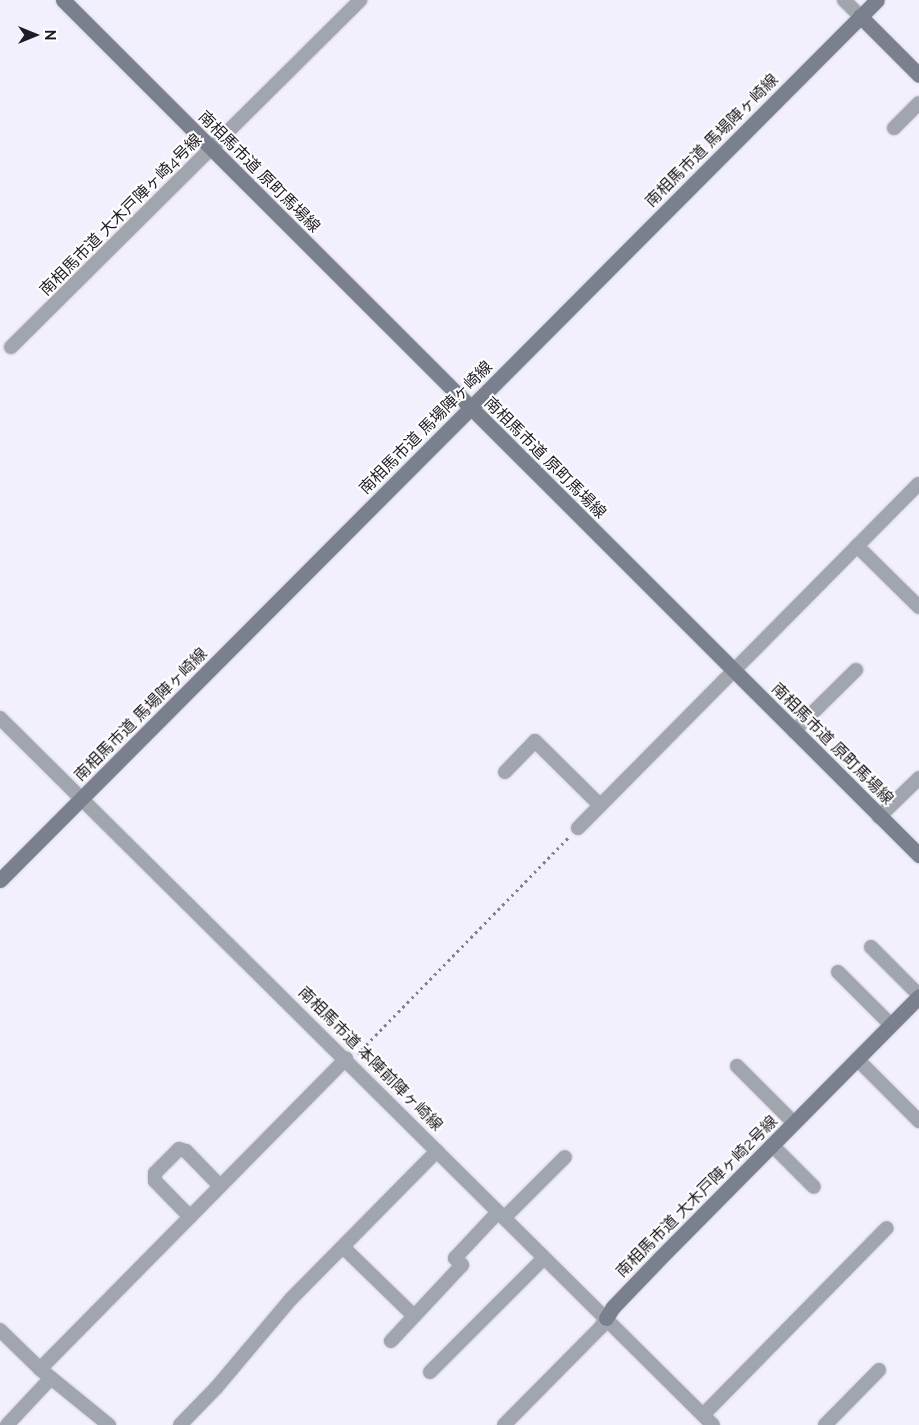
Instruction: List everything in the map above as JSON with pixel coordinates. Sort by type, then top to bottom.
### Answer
[{"type":"street","name":"南相馬市道 原町馬場線","points":[[63,0],[919,855]]},
{"type":"street","name":"南相馬市道 大木戸陣ヶ崎4号線","points":[[11,347],[360,0]]},
{"type":"street","points":[[844,0],[919,75]]},
{"type":"street","name":"南相馬市道 馬場陣ヶ崎線","points":[[0,880],[877,0]]},
{"type":"street","points":[[894,128],[919,103]]},
{"type":"street","points":[[578,828],[919,484]]},
{"type":"street","points":[[857,546],[919,607]]},
{"type":"street","points":[[794,731],[856,670]]},
{"type":"street","name":"南相馬市道 本陣前陣ヶ崎線","points":[[0,718],[708,1420]]},
{"type":"street","points":[[505,772],[536,741],[600,805]]},
{"type":"street","points":[[880,817],[919,778]]},
{"type":"street","points":[[871,947],[918,1000]]},
{"type":"street","points":[[838,972],[891,1025]]},
{"type":"street","name":"南相馬市道 大木戸陣ヶ崎2号線","points":[[504,1425],[601,1327],[613,1307],[857,1059],[918,1000]]},
{"type":"street","points":[[40,1368],[346,1059]]},
{"type":"street","points":[[857,1059],[919,1121]]},
{"type":"street","points":[[737,1066],[794,1123]]},
{"type":"street","points":[[772,1145],[814,1187]]},
{"type":"street","points":[[190,1217],[155,1181],[155,1173],[179,1149],[186,1151],[220,1186]]},
{"type":"street","points":[[180,1425],[216,1388],[291,1299],[438,1151]]},
{"type":"street","points":[[391,1341],[462,1265],[455,1258],[565,1157]]},
{"type":"street","points":[[708,1420],[886,1228]]},
{"type":"street","points":[[343,1247],[414,1316]]},
{"type":"street","points":[[430,1372],[544,1258]]},
{"type":"street","points":[[0,1330],[51,1378],[110,1425]]},
{"type":"street","points":[[825,1425],[879,1370]]},
{"type":"street","points":[[6,1425],[51,1378]]},
{"type":"path","points":[[346,1059],[354,1057],[578,828]]}]
